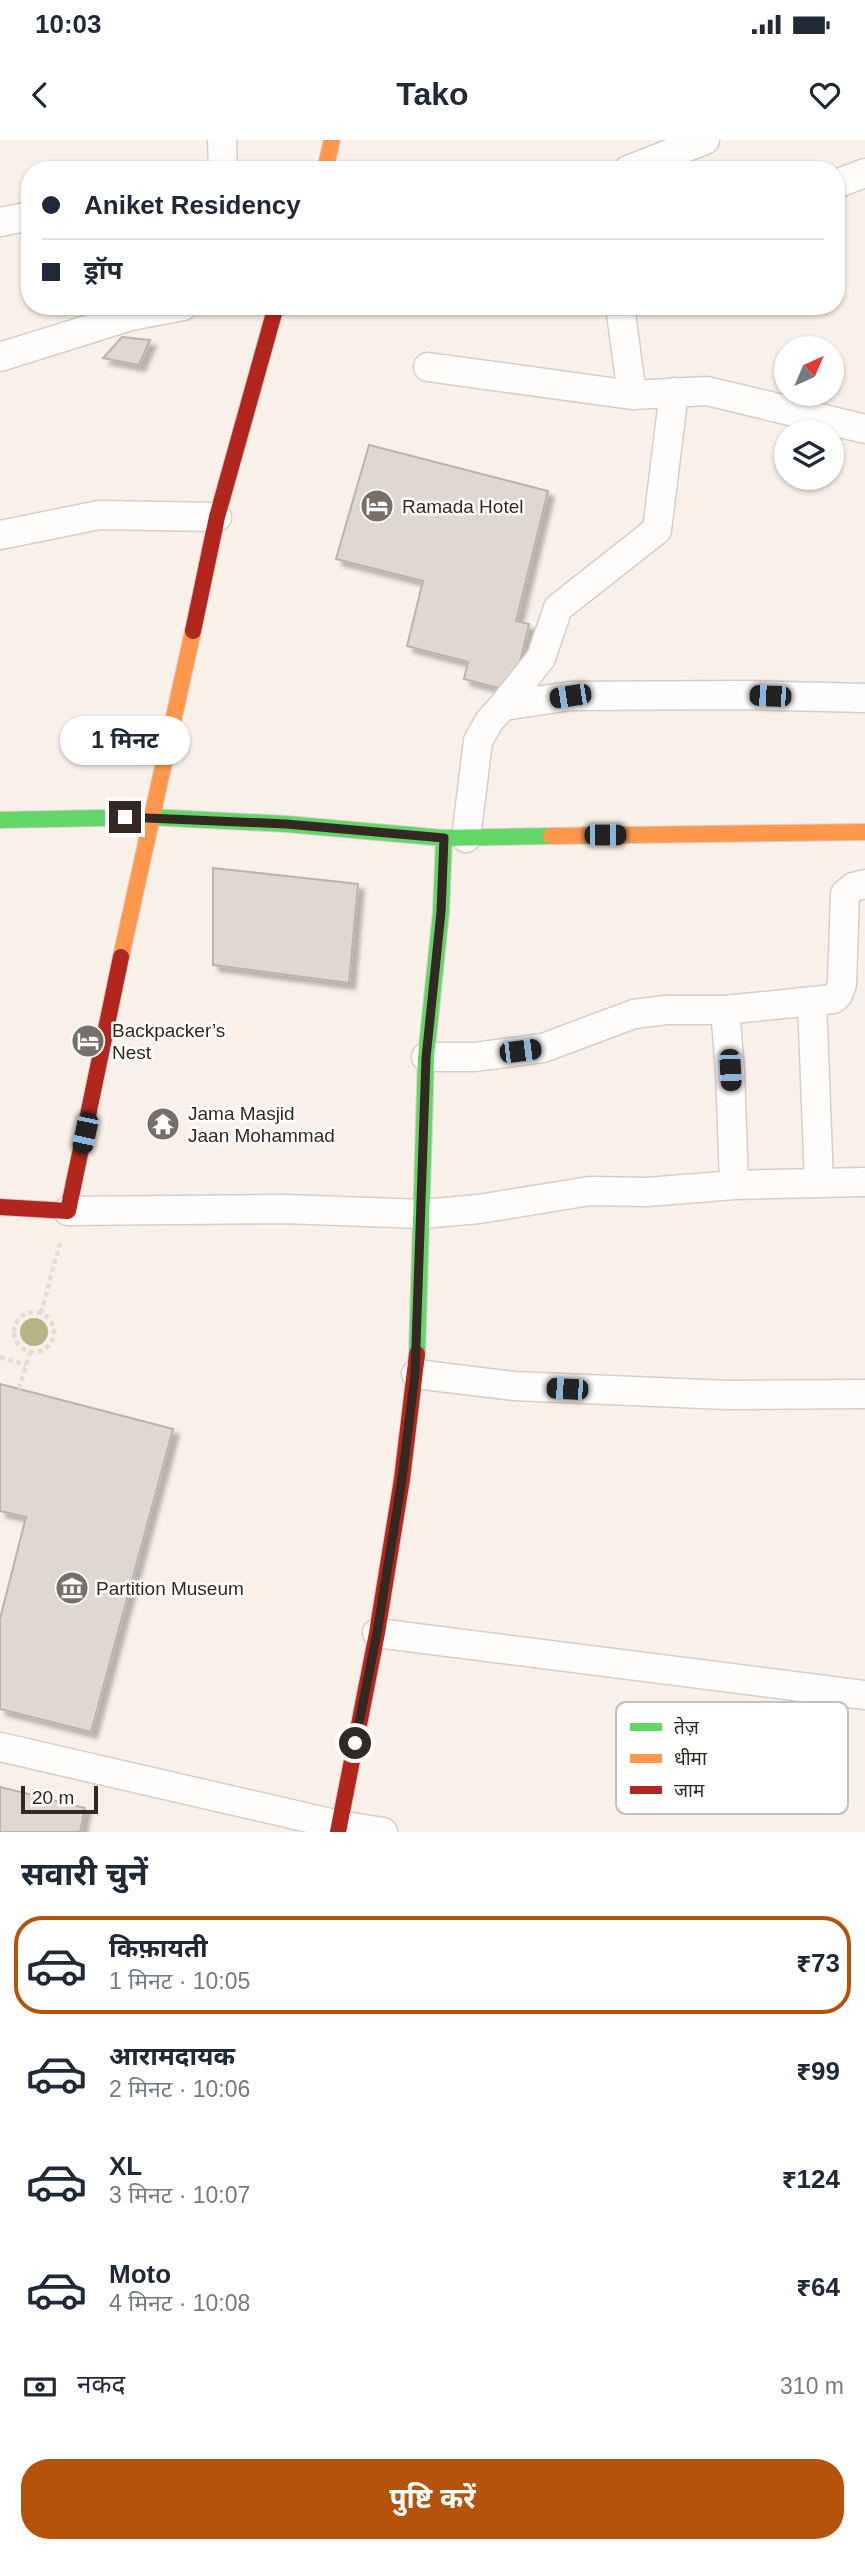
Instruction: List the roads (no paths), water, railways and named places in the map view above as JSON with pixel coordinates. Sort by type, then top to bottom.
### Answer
[{"type":"street","points":[[222,140],[223,161]]},
{"type":"street","points":[[327,161],[332,140]]},
{"type":"street","points":[[651,161],[705,140]]},
{"type":"street","points":[[845,181],[865,173]]},
{"type":"street","points":[[0,222],[21,218]]},
{"type":"street","points":[[0,357],[136,315]]},
{"type":"street","points":[[68,1212],[150,817],[217,517],[273,315]]},
{"type":"street","points":[[621,315],[632,395]]},
{"type":"street","points":[[428,367],[632,395],[714,393],[865,429]]},
{"type":"street","points":[[339,1829],[377,1633],[402,1479],[415,1374],[426,1058],[441,912],[455,838],[478,741],[490,720],[541,658],[558,608],[657,530],[674,392]]},
{"type":"street","points":[[0,535],[99,515],[217,517]]},
{"type":"street","points":[[503,706],[570,696],[747,695],[865,698]]},
{"type":"street","points":[[0,820],[150,817],[286,824],[455,838],[865,832]]},
{"type":"street","points":[[426,1058],[543,1048],[634,1014],[666,1010],[724,1010],[833,999],[841,990],[845,894],[853,887],[865,884]]},
{"type":"street","points":[[812,1002],[819,1182]]},
{"type":"street","points":[[724,1010],[730,1070],[734,1185]]},
{"type":"street","points":[[0,1206],[68,1212],[285,1209],[422,1214],[479,1209],[590,1191],[648,1192],[734,1185],[865,1182]]},
{"type":"street","points":[[415,1374],[514,1386],[726,1395],[865,1394]]},
{"type":"street","points":[[377,1633],[865,1695]]},
{"type":"street","points":[[0,1747],[339,1829],[383,1832]]},
{"type":"place","name":"Ramada Hotel","points":[[377,506]]},
{"type":"place","name":"Backpacker’s Nest","points":[[88,1041]]},
{"type":"place","name":"Jama Masjid Jaan Mohammad","points":[[163,1124]]},
{"type":"place","name":"Partition Museum","points":[[72,1588]]}]
